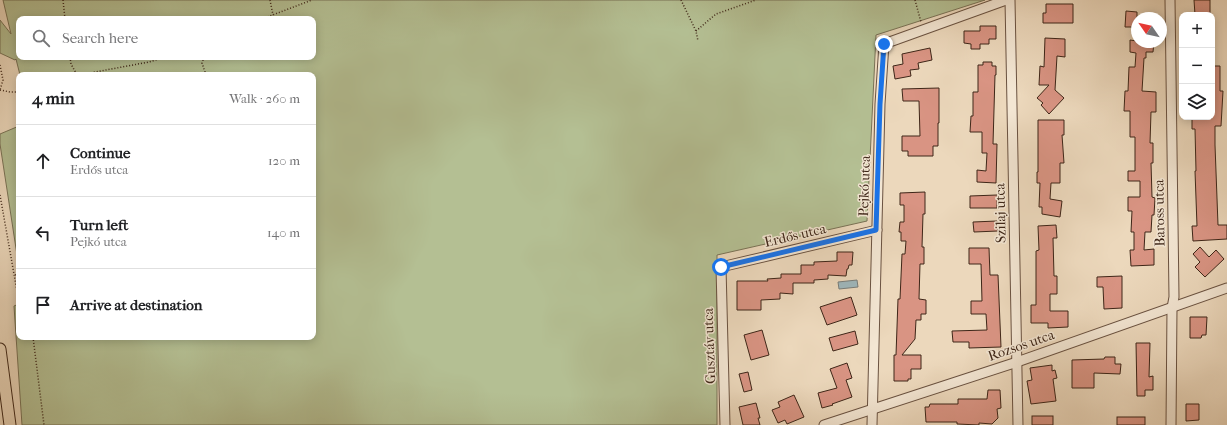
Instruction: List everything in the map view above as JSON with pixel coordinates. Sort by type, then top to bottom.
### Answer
[{"type":"main road","points":[[0,349],[10,425]]},
{"type":"street","points":[[924,30],[1006,0]]},
{"type":"street","name":"Szilaj utca","points":[[1010,0],[1018,425]]},
{"type":"street","name":"Baross utca","points":[[1170,0],[1174,296],[1172,308],[1171,425]]},
{"type":"street","name":"Pejkó utca","points":[[872,425],[876,230],[884,44],[924,30]]},
{"type":"street","name":"Erdős utca","points":[[721,267],[876,230]]},
{"type":"street","name":"Gusztáv utca","points":[[721,267],[725,425]]},
{"type":"street","name":"Rozsos utca","points":[[824,425],[1017,362],[1227,288]]},
{"type":"path","points":[[63,0],[65,16]]},
{"type":"path","points":[[270,0],[273,15],[312,0]]},
{"type":"path","points":[[681,0],[696,31],[698,41]]},
{"type":"path","points":[[696,31],[716,14],[756,0]]},
{"type":"path","points":[[915,0],[924,30]]},
{"type":"path","points":[[70,60],[76,72]]},
{"type":"path","points":[[94,72],[156,60]]},
{"type":"path","points":[[203,60],[202,63],[205,72]]},
{"type":"path","points":[[0,65],[3,80],[0,90],[16,92]]},
{"type":"path","points":[[0,195],[16,284]]},
{"type":"path","points":[[33,340],[44,425]]},
{"type":"green space","points":[[3,0],[985,0],[876,35],[867,221],[717,255],[717,425],[22,425],[16,340],[316,340],[316,72],[19,72],[16,60],[316,60],[316,16],[16,16],[15,60],[0,53],[0,20],[11,34]]},
{"type":"green space","points":[[16,127],[16,248],[0,144],[0,134]]},
{"type":"green space","points":[[16,305],[16,336],[14,306]]},
{"type":"water","points":[[857,280],[858,287],[839,289],[838,282]]},
{"type":"building","points":[[1194,0],[1210,0],[1210,12],[1195,12]]},
{"type":"building","points":[[1046,4],[1073,4],[1073,23],[1043,23],[1043,13],[1046,13]]},
{"type":"building","points":[[1126,11],[1137,12],[1131,12],[1131,27],[1125,27]]},
{"type":"building","points":[[980,26],[996,26],[996,39],[989,39],[989,44],[980,44],[980,49],[971,49],[971,44],[964,43],[964,31],[980,31]]},
{"type":"building","points":[[1045,38],[1065,39],[1065,57],[1057,56],[1055,90],[1064,98],[1049,114],[1041,105],[1043,103],[1037,98],[1049,85],[1039,85],[1040,66],[1044,67]]},
{"type":"building","points":[[1130,40],[1131,48],[1153,48],[1153,52],[1146,52],[1146,58],[1144,58],[1142,91],[1156,92],[1156,112],[1151,112],[1150,143],[1153,143],[1153,163],[1151,163],[1152,197],[1155,198],[1154,215],[1152,215],[1151,232],[1145,232],[1144,250],[1154,249],[1154,265],[1131,266],[1130,250],[1134,250],[1134,232],[1131,232],[1132,211],[1128,211],[1128,197],[1140,197],[1140,181],[1128,181],[1128,171],[1135,171],[1135,137],[1130,137],[1130,111],[1124,111],[1125,91],[1128,91],[1129,67],[1135,67],[1136,53],[1130,52]]},
{"type":"building","points":[[930,48],[932,60],[918,63],[919,69],[910,70],[911,76],[895,79],[893,66],[903,64],[902,54]]},
{"type":"building","points":[[983,62],[992,62],[992,66],[996,66],[993,144],[997,144],[996,183],[977,182],[977,170],[986,171],[987,153],[982,153],[982,132],[970,132],[971,116],[973,116],[973,92],[978,92],[978,65],[983,65]]},
{"type":"building","points":[[1215,66],[1220,66],[1220,91],[1223,91],[1221,126],[1215,126],[1218,225],[1227,225],[1227,239],[1193,241],[1192,226],[1197,226],[1195,129],[1192,129],[1192,120],[1215,120]]},
{"type":"building","points":[[939,88],[938,146],[933,146],[933,156],[908,156],[908,151],[902,151],[902,136],[920,136],[919,101],[903,101],[902,89]]},
{"type":"building","points":[[1038,120],[1064,120],[1064,135],[1062,135],[1064,163],[1060,163],[1060,183],[1051,183],[1050,199],[1062,201],[1060,217],[1042,214],[1042,207],[1039,207],[1040,183],[1037,183]]},
{"type":"building","points":[[925,192],[922,247],[924,247],[924,264],[920,264],[919,299],[926,300],[926,314],[921,314],[921,320],[916,320],[915,339],[902,355],[921,355],[921,369],[911,369],[911,379],[908,379],[908,381],[894,381],[894,355],[896,355],[898,299],[900,299],[902,254],[905,254],[906,241],[901,241],[901,232],[899,232],[900,222],[904,222],[904,205],[900,205],[900,193]]},
{"type":"building","points":[[997,195],[997,208],[970,208],[970,196]]},
{"type":"building","points":[[997,221],[998,231],[974,232],[973,222]]},
{"type":"building","points":[[1056,225],[1057,238],[1053,238],[1054,276],[1057,276],[1057,294],[1050,294],[1050,311],[1068,311],[1068,327],[1048,328],[1048,323],[1031,323],[1031,305],[1036,305],[1036,251],[1039,250],[1038,226]]},
{"type":"building","points":[[1200,247],[1209,257],[1216,250],[1224,259],[1205,277],[1195,267],[1200,262],[1193,254]]},
{"type":"building","points":[[969,248],[989,248],[990,275],[998,275],[1001,347],[969,348],[969,342],[953,342],[952,331],[987,330],[986,314],[971,314],[971,301],[982,301],[981,264],[969,264]]},
{"type":"building","points":[[837,252],[853,252],[852,265],[849,265],[846,276],[828,275],[828,279],[814,280],[814,283],[793,283],[793,294],[780,293],[780,299],[761,300],[761,310],[737,310],[737,281],[768,281],[767,279],[781,278],[781,274],[801,274],[801,265],[814,265],[814,262],[837,261]]},
{"type":"building","points":[[1122,276],[1122,308],[1104,309],[1103,287],[1097,287],[1097,277]]},
{"type":"building","points":[[851,297],[857,315],[827,325],[820,307]]},
{"type":"building","points":[[1190,317],[1207,317],[1206,335],[1202,335],[1201,338],[1190,338]]},
{"type":"building","points":[[762,330],[769,355],[751,360],[744,335]]},
{"type":"building","points":[[855,331],[858,344],[833,351],[829,338]]},
{"type":"building","points":[[1136,343],[1150,343],[1149,377],[1153,376],[1153,390],[1145,390],[1145,396],[1137,396]]},
{"type":"building","points":[[1105,357],[1115,357],[1115,364],[1121,364],[1120,374],[1094,373],[1094,388],[1072,388],[1072,360],[1104,359]]},
{"type":"building","points":[[847,363],[852,378],[846,380],[852,397],[822,408],[818,393],[837,388],[830,369]]},
{"type":"building","points":[[1052,365],[1052,371],[1055,370],[1057,378],[1053,379],[1056,401],[1031,404],[1027,381],[1032,380],[1030,368]]},
{"type":"building","points":[[748,372],[752,390],[744,392],[739,374]]},
{"type":"building","points":[[988,390],[1000,390],[1001,408],[997,409],[998,418],[992,424],[979,423],[979,425],[957,424],[957,422],[926,422],[925,407],[929,407],[930,404],[958,404],[958,399],[987,399]]},
{"type":"building","points":[[794,395],[804,417],[787,424],[785,420],[778,423],[772,410],[780,407],[778,402]]},
{"type":"building","points":[[756,403],[760,418],[758,418],[760,425],[743,425],[739,407]]},
{"type":"building","points":[[1186,404],[1199,404],[1199,420],[1186,421]]},
{"type":"building","points":[[1032,416],[1053,416],[1053,425],[1032,425]]},
{"type":"building","points":[[1117,417],[1145,417],[1145,425],[1117,425]]},
{"type":"route","points":[[721,267],[876,230],[880,104],[884,44]]}]
